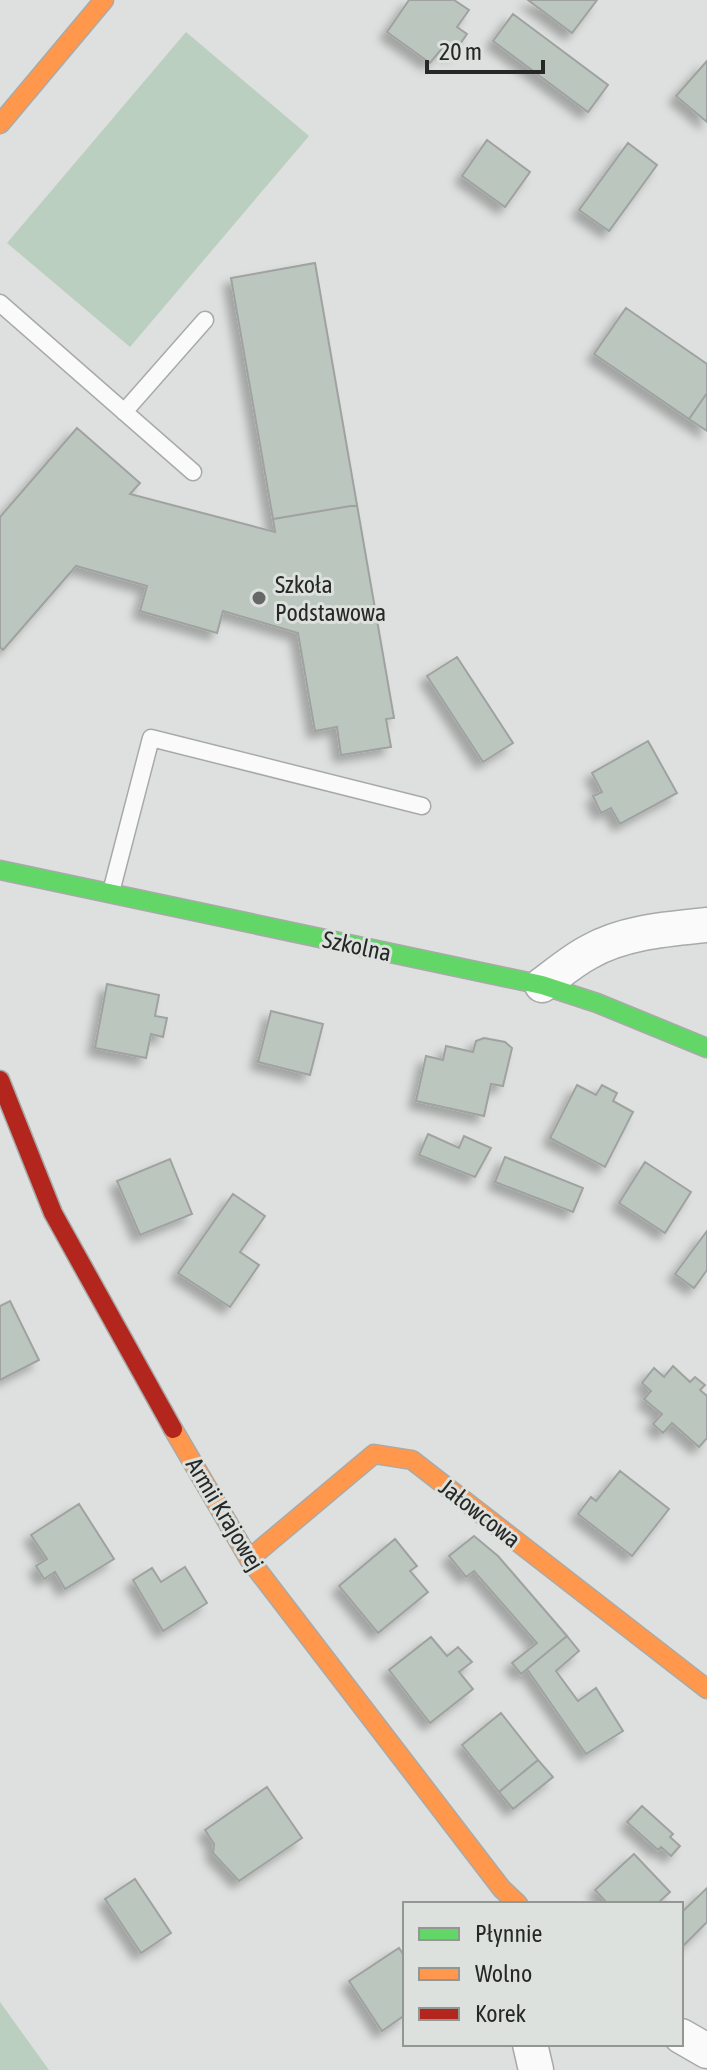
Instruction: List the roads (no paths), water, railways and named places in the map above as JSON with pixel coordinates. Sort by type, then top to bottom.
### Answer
[{"type":"street","points":[[0,124],[104,0]]},
{"type":"street","name":"Szkolna","points":[[0,870],[542,985],[597,1003],[707,1048]]},
{"type":"street","points":[[542,985],[589,952],[616,940],[664,929],[707,925]]},
{"type":"street","name":"Armii Krajowej","points":[[0,1080],[53,1213],[249,1559],[509,1899]]},
{"type":"street","name":"Jałowcowa","points":[[249,1559],[374,1454],[412,1460],[707,1689]]},
{"type":"street","points":[[683,2037],[707,2051]]},
{"type":"street","points":[[530,2046],[536,2070]]},
{"type":"lane","points":[[0,303],[193,472]]},
{"type":"lane","points":[[124,412],[205,320]]},
{"type":"lane","points":[[111,893],[151,738],[422,806]]},
{"type":"place","name":"Szkoła Podstawowa","points":[[259,598]]}]
